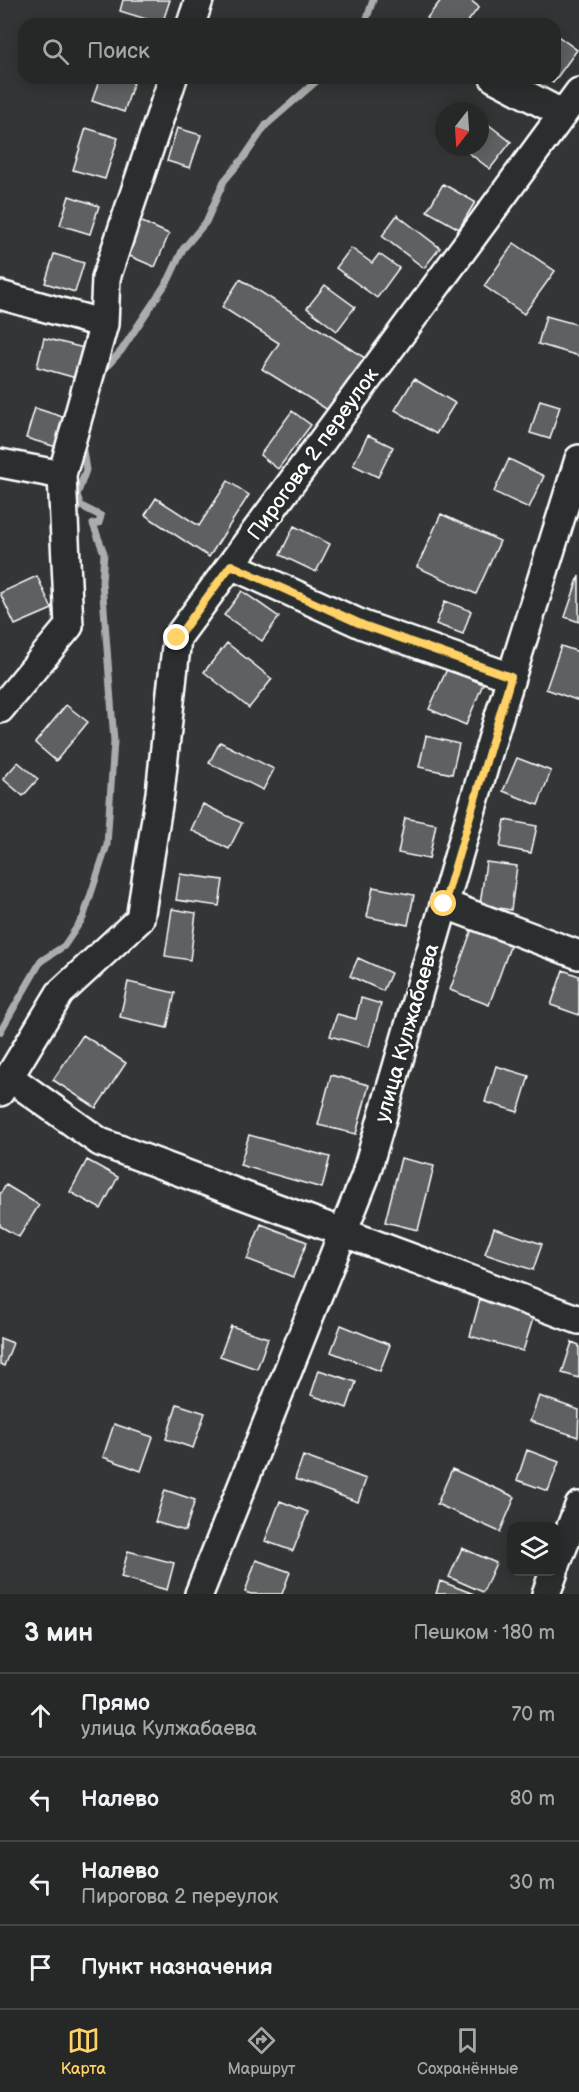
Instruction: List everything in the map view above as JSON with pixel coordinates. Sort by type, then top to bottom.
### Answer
[{"type":"street","points":[[193,18],[199,0]]},
{"type":"street","points":[[0,709],[69,626],[62,475],[104,324],[106,278],[171,84]]},
{"type":"street","points":[[506,84],[563,114]]},
{"type":"street","name":"Пирогова 2 переулок","points":[[5,1084],[60,993],[140,919],[160,793],[177,638],[579,92]]},
{"type":"street","points":[[0,295],[104,324]]},
{"type":"street","name":"улица Кулжабаева","points":[[199,1594],[365,1177],[511,677],[579,459]]},
{"type":"street","points":[[0,463],[62,475]]},
{"type":"street","points":[[231,565],[363,625],[511,677]]},
{"type":"street","points":[[444,904],[579,955]]},
{"type":"street","points":[[5,1084],[100,1142],[579,1320]]},
{"type":"street","points":[[561,1552],[579,1506]]},
{"type":"street","points":[[546,1594],[553,1576]]},
{"type":"building","points":[[123,0],[170,0],[164,18],[143,18],[120,11]]},
{"type":"building","points":[[441,0],[470,0],[479,7],[471,18],[427,18]]},
{"type":"building","points":[[561,38],[577,50],[561,72]]},
{"type":"building","points":[[98,84],[133,84],[124,112],[92,101]]},
{"type":"building","points":[[489,125],[511,142],[490,169],[473,156],[489,156]]},
{"type":"building","points":[[86,128],[118,138],[105,179],[73,170]]},
{"type":"building","points":[[177,128],[201,135],[190,168],[167,161]]},
{"type":"building","points":[[443,184],[475,202],[459,229],[427,211]]},
{"type":"building","points":[[69,196],[99,206],[90,234],[60,225]]},
{"type":"building","points":[[397,215],[440,248],[424,268],[382,236]]},
{"type":"building","points":[[140,221],[169,234],[155,267],[125,254]]},
{"type":"building","points":[[514,243],[555,271],[524,314],[484,286]]},
{"type":"building","points":[[351,248],[372,263],[379,254],[399,268],[377,298],[336,268]]},
{"type":"building","points":[[54,254],[84,263],[75,292],[45,283]]},
{"type":"building","points":[[240,279],[365,358],[331,412],[262,369],[279,343],[222,307]]},
{"type":"building","points":[[325,285],[355,307],[337,331],[307,308]]},
{"type":"building","points":[[546,316],[579,325],[579,356],[538,344]]},
{"type":"building","points":[[44,338],[84,348],[76,378],[37,367]]},
{"type":"building","points":[[414,379],[455,403],[436,434],[395,410]]},
{"type":"building","points":[[540,400],[560,406],[550,439],[530,433]]},
{"type":"building","points":[[35,408],[72,420],[63,449],[26,438]]},
{"type":"building","points":[[292,411],[311,425],[278,469],[260,455]]},
{"type":"building","points":[[368,435],[393,447],[378,477],[353,465]]},
{"type":"building","points":[[509,459],[544,476],[529,508],[494,492]]},
{"type":"building","points":[[228,481],[249,495],[209,557],[145,515],[156,498],[199,526]]},
{"type":"building","points":[[441,514],[500,541],[476,594],[417,567]]},
{"type":"building","points":[[294,526],[330,544],[316,572],[280,555]]},
{"type":"building","points":[[37,576],[52,609],[15,625],[0,593]]},
{"type":"building","points":[[579,576],[579,622],[565,617]]},
{"type":"building","points":[[242,591],[279,617],[262,641],[224,615]]},
{"type":"building","points":[[445,601],[471,611],[463,634],[436,624]]},
{"type":"building","points":[[227,643],[272,679],[249,708],[204,672]]},
{"type":"building","points":[[561,646],[579,652],[579,701],[546,689]]},
{"type":"building","points":[[447,669],[483,684],[466,725],[429,709]]},
{"type":"building","points":[[66,705],[88,722],[56,761],[35,743]]},
{"type":"building","points":[[426,736],[459,744],[452,774],[419,767]]},
{"type":"building","points":[[220,742],[274,769],[263,790],[209,763]]},
{"type":"building","points":[[517,758],[551,771],[538,805],[503,791]]},
{"type":"building","points":[[18,762],[38,779],[23,796],[3,779]]},
{"type":"building","points":[[203,804],[242,823],[229,849],[191,830]]},
{"type":"building","points":[[405,818],[436,824],[429,859],[398,853]]},
{"type":"building","points":[[505,820],[537,826],[531,853],[500,847]]},
{"type":"building","points":[[486,862],[517,866],[511,910],[480,905]]},
{"type":"building","points":[[180,874],[223,880],[219,906],[176,900]]},
{"type":"building","points":[[373,887],[414,895],[408,925],[367,917]]},
{"type":"building","points":[[172,909],[196,913],[190,960],[165,956]]},
{"type":"building","points":[[472,929],[511,944],[489,1005],[450,990]]},
{"type":"building","points":[[358,958],[391,973],[383,991],[350,976]]},
{"type":"building","points":[[563,970],[579,976],[579,1015],[551,1005]]},
{"type":"building","points":[[128,982],[175,993],[167,1028],[120,1017]]},
{"type":"building","points":[[361,998],[381,1004],[369,1047],[330,1036],[337,1014],[356,1019]]},
{"type":"building","points":[[83,1035],[126,1063],[96,1108],[53,1080]]},
{"type":"building","points":[[496,1066],[529,1076],[518,1112],[485,1102]]},
{"type":"building","points":[[331,1075],[369,1085],[356,1134],[318,1125]]},
{"type":"building","points":[[249,1135],[330,1157],[322,1188],[240,1165]]},
{"type":"building","points":[[401,1158],[434,1166],[418,1230],[385,1222]]},
{"type":"building","points":[[87,1160],[118,1177],[101,1209],[70,1192]]},
{"type":"building","points":[[6,1185],[39,1205],[19,1237],[0,1226],[0,1194]]},
{"type":"building","points":[[261,1224],[307,1242],[293,1277],[247,1259]]},
{"type":"building","points":[[494,1228],[542,1244],[533,1270],[485,1254]]},
{"type":"building","points":[[481,1296],[535,1312],[523,1351],[470,1336]]},
{"type":"building","points":[[341,1325],[390,1345],[380,1371],[331,1352]]},
{"type":"building","points":[[231,1326],[268,1338],[257,1369],[220,1356]]},
{"type":"building","points":[[0,1338],[13,1343],[4,1366],[0,1364]]},
{"type":"building","points":[[572,1342],[579,1345],[579,1378],[562,1373]]},
{"type":"building","points":[[319,1370],[356,1382],[347,1408],[311,1395]]},
{"type":"building","points":[[539,1396],[579,1410],[578,1437],[530,1421]]},
{"type":"building","points":[[177,1404],[205,1413],[193,1448],[166,1439]]},
{"type":"building","points":[[114,1424],[153,1437],[141,1471],[103,1457]]},
{"type":"building","points":[[527,1450],[559,1462],[548,1491],[517,1480]]},
{"type":"building","points":[[303,1456],[366,1479],[358,1502],[295,1479]]},
{"type":"building","points":[[452,1469],[515,1497],[500,1532],[437,1504]]},
{"type":"building","points":[[165,1490],[195,1500],[185,1531],[155,1522]]},
{"type":"building","points":[[280,1501],[308,1512],[293,1551],[265,1541]]},
{"type":"building","points":[[462,1548],[496,1563],[483,1592],[449,1577]]},
{"type":"building","points":[[128,1551],[174,1563],[167,1590],[121,1577]]},
{"type":"building","points":[[256,1560],[290,1572],[282,1594],[245,1592]]},
{"type":"building","points":[[440,1581],[474,1594],[436,1594]]},
{"type":"waterway","points":[[367,18],[373,0]]},
{"type":"waterway","points":[[100,374],[121,351],[169,279],[183,249],[206,222],[224,181],[245,156],[266,125],[313,84]]},
{"type":"waterway","points":[[0,1032],[41,961],[64,946],[83,918],[107,845],[114,741],[102,582],[104,553],[93,524],[99,523],[101,516],[81,506],[77,495],[86,470],[82,444]]},
{"type":"route","points":[[177,638],[231,565],[363,625],[511,677],[444,904]]}]
